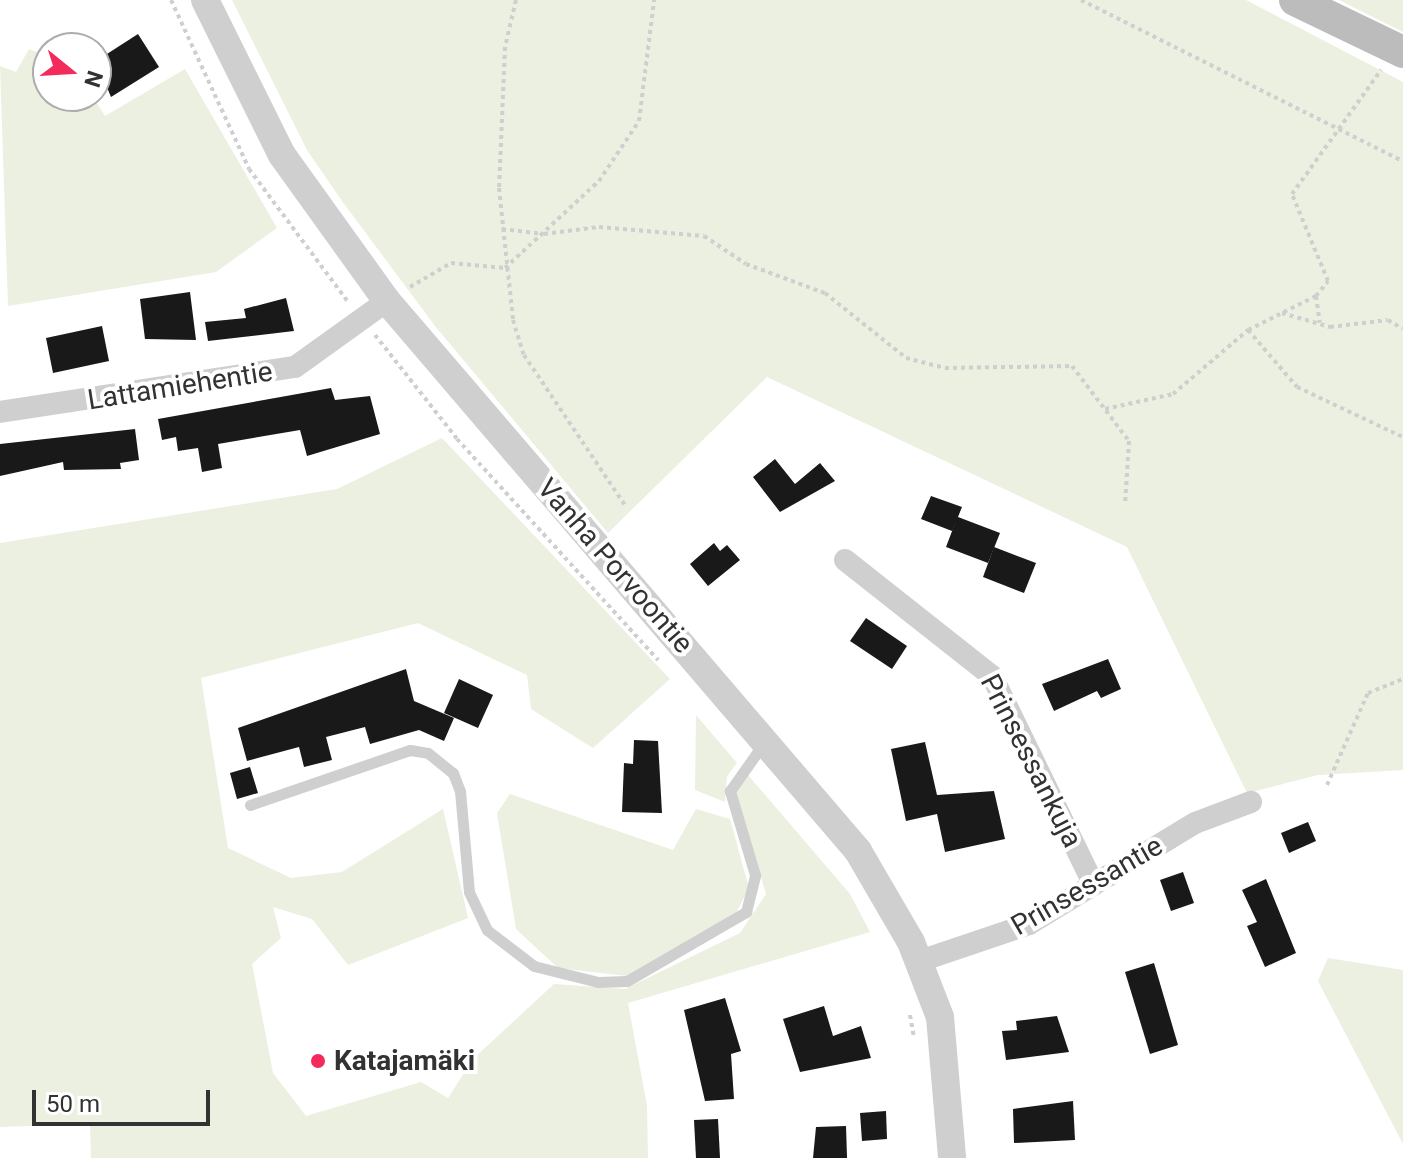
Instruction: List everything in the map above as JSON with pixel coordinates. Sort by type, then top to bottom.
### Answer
[{"type":"main road","points":[[1295,0],[1398,49]]},
{"type":"street","name":"Vanha Porvoontie","points":[[205,0],[282,155],[387,301],[858,851],[920,961],[950,1077],[952,1158]]},
{"type":"street","name":"Lattamiehentie","points":[[0,412],[295,367],[387,301]]},
{"type":"street","name":"Prinsessankuja","points":[[845,560],[992,676],[1093,883]]},
{"type":"street","name":"Prinsessantie","points":[[920,961],[1029,924],[1195,823],[1251,802]]},
{"type":"lane","points":[[250,805],[410,750],[428,753],[453,773],[460,791],[469,892],[487,930],[534,966],[619,982],[715,936],[746,912],[755,875],[730,791],[766,741]]},
{"type":"path","points":[[171,0],[249,169],[353,308]]},
{"type":"path","points":[[516,0],[500,100],[505,268],[524,355],[626,507]]},
{"type":"path","points":[[387,301],[451,263],[505,268],[599,181],[639,121],[654,0]]},
{"type":"path","points":[[1081,0],[1339,125],[1403,161]]},
{"type":"path","points":[[1105,409],[1173,394],[1248,330],[1316,296],[1328,281],[1292,194],[1339,125],[1375,83],[1398,49]]},
{"type":"path","points":[[502,229],[544,234],[599,227],[704,236],[746,264],[825,293],[906,358],[945,368],[1072,366],[1129,441],[1125,505]]},
{"type":"path","points":[[1316,296],[1320,323]]},
{"type":"path","points":[[1280,313],[1320,323],[1388,320],[1403,329]]},
{"type":"path","points":[[370,328],[457,439],[667,669]]},
{"type":"path","points":[[1248,330],[1297,387],[1403,437]]},
{"type":"path","points":[[1327,785],[1368,693],[1403,679]]},
{"type":"path","points":[[908,1006],[916,1050]]},
{"type":"green space","points":[[232,0],[1246,0],[1403,82],[1403,770],[1318,775],[1247,793],[1127,547],[767,377],[608,533],[435,326],[342,201],[307,150]]},
{"type":"green space","points":[[1339,0],[1403,0],[1403,32]]},
{"type":"green space","points":[[29,49],[32,50],[32,112],[102,112],[105,116],[185,69],[277,228],[216,272],[8,306],[0,66],[16,72]]},
{"type":"green space","points":[[442,438],[670,679],[593,748],[531,709],[527,675],[418,623],[201,678],[228,848],[291,878],[342,872],[443,809],[468,918],[348,965],[312,919],[273,907],[281,938],[252,964],[273,1073],[306,1116],[421,1082],[448,1098],[473,1059],[554,984],[625,989],[740,933],[766,894],[736,792],[748,775],[850,894],[870,932],[628,1003],[647,1106],[648,1158],[91,1158],[90,1124],[0,1127],[0,543],[337,489]]},
{"type":"green space","points":[[696,715],[737,763],[727,776],[725,802],[695,790]]},
{"type":"green space","points":[[510,794],[673,850],[696,809],[730,819],[749,888],[733,919],[627,976],[558,968],[516,929],[497,813]]},
{"type":"green space","points":[[1328,958],[1403,970],[1403,1144],[1318,981]]},
{"type":"building","points":[[138,34],[159,67],[112,96],[112,51]]},
{"type":"building","points":[[190,292],[196,340],[145,339],[140,299]]},
{"type":"building","points":[[286,298],[294,331],[208,341],[205,322],[246,318],[244,309]]},
{"type":"building","points":[[102,326],[109,361],[53,373],[46,338]]},
{"type":"building","points":[[331,388],[335,400],[370,396],[380,434],[307,456],[300,430],[218,444],[222,468],[202,472],[198,448],[178,451],[176,437],[162,440],[158,419]]},
{"type":"building","points":[[135,429],[139,460],[120,463],[121,469],[64,470],[63,462],[0,476],[0,444]]},
{"type":"building","points":[[775,459],[795,484],[820,463],[835,481],[780,512],[753,477]]},
{"type":"building","points":[[931,496],[962,507],[958,517],[1000,533],[988,563],[946,547],[957,518],[952,531],[921,519]]},
{"type":"building","points":[[714,543],[720,551],[727,545],[740,560],[708,586],[690,564]]},
{"type":"building","points":[[994,547],[1036,563],[1024,593],[983,577]]},
{"type":"building","points":[[866,618],[907,646],[892,669],[850,641]]},
{"type":"building","points":[[1108,659],[1121,689],[1101,698],[1097,691],[1054,711],[1042,684]]},
{"type":"building","points":[[406,669],[414,701],[454,718],[444,741],[419,730],[370,744],[365,727],[326,737],[332,760],[304,767],[299,747],[247,761],[238,728]]},
{"type":"building","points":[[459,679],[493,695],[478,728],[444,713]]},
{"type":"building","points":[[634,740],[658,741],[662,813],[622,812],[624,763],[633,764]]},
{"type":"building","points":[[925,742],[937,795],[994,791],[1005,839],[945,852],[937,814],[906,821],[891,749]]},
{"type":"building","points":[[250,767],[258,793],[237,799],[230,773]]},
{"type":"building","points":[[1308,822],[1316,841],[1289,853],[1281,833]]},
{"type":"building","points":[[1183,872],[1194,903],[1171,911],[1160,880]]},
{"type":"building","points":[[1266,879],[1296,953],[1265,967],[1247,926],[1257,922],[1242,890]]},
{"type":"building","points":[[1154,963],[1178,1045],[1150,1054],[1125,972]]},
{"type":"building","points":[[725,998],[741,1051],[731,1054],[734,1099],[705,1101],[684,1010]]},
{"type":"building","points":[[824,1006],[833,1036],[861,1026],[871,1058],[800,1072],[783,1019]]},
{"type":"building","points":[[1057,1016],[1069,1052],[1006,1060],[1002,1031],[1017,1030],[1016,1021]]},
{"type":"building","points":[[1073,1101],[1075,1140],[1014,1143],[1013,1109]]},
{"type":"building","points":[[886,1111],[887,1139],[862,1141],[860,1113]]},
{"type":"building","points":[[718,1119],[720,1158],[696,1158],[694,1120]]},
{"type":"building","points":[[846,1126],[847,1158],[813,1158],[816,1127]]},
{"type":"place","name":"Katajamäki","points":[[318,1061]]}]
